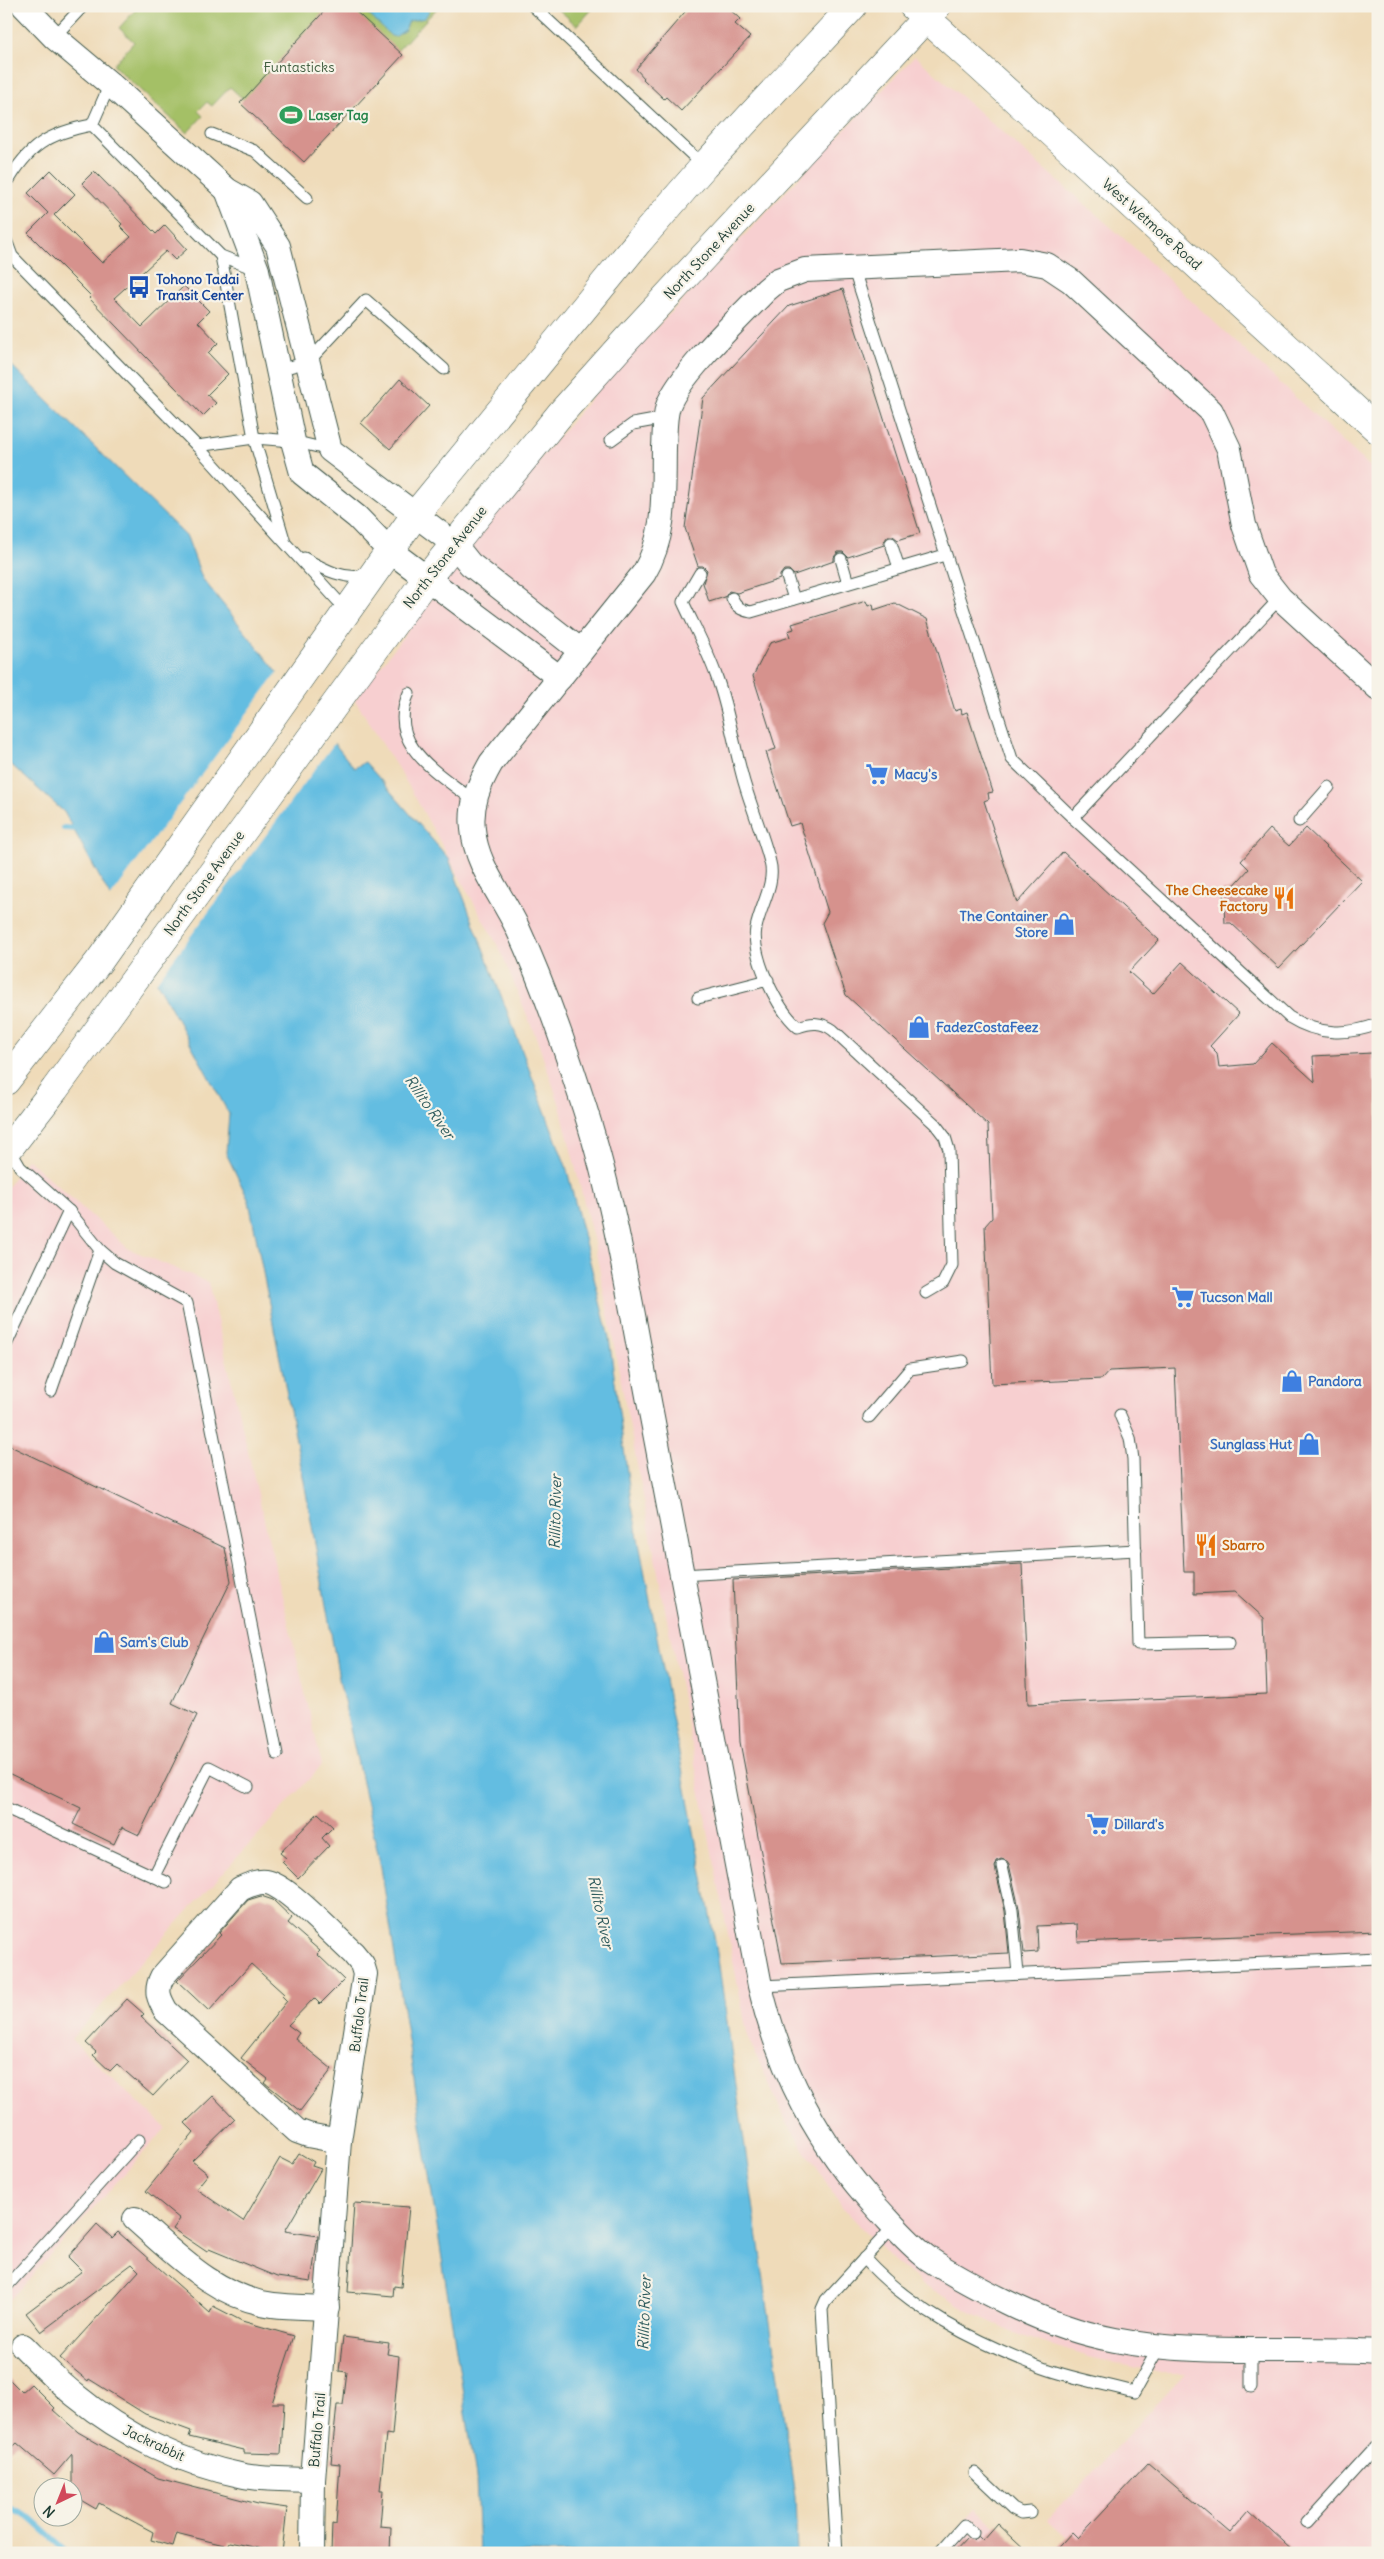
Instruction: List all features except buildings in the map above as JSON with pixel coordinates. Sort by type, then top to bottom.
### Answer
[{"type":"main road","points":[[6,1081],[100,960],[415,515],[631,250],[704,166],[854,6]]},
{"type":"main road","name":"West Wetmore Road","points":[[925,10],[1378,430]]},
{"type":"main road","name":"North Stone Avenue","points":[[7,1148],[454,544],[561,413],[925,10]]},
{"type":"street","points":[[24,6],[54,37],[110,84],[226,190],[250,203],[278,246],[330,450],[454,544],[470,564],[581,651]]},
{"type":"street","points":[[226,190],[257,270],[293,441],[302,473],[357,518],[389,550],[560,678]]},
{"type":"street","points":[[1378,688],[1280,598],[1254,560],[1244,525],[1229,449],[1211,411],[1071,281],[1047,265],[1020,260],[817,269],[792,274],[766,290],[679,386],[668,406],[666,418],[662,526],[659,543],[644,573],[490,763],[481,780],[474,801],[472,828],[478,852],[530,956],[566,1050],[596,1149],[622,1264],[760,1986],[776,2044],[805,2111],[840,2165],[894,2226],[930,2259],[1019,2308],[1090,2334],[1159,2347],[1378,2352]]},
{"type":"street","name":"Buffalo Trail","points":[[312,2553],[313,2480],[339,2141],[366,1974],[362,1964],[339,1940],[284,1889],[268,1882],[254,1882],[240,1889],[162,1977],[158,1985],[159,2000],[166,2011],[275,2112],[302,2133],[339,2141]]},
{"type":"street","points":[[135,2219],[195,2271],[248,2300],[273,2305],[327,2308]]},
{"type":"street","name":"Jackrabbit","points":[[23,2346],[74,2395],[95,2412],[129,2433],[170,2452],[219,2470],[246,2476],[313,2480]]},
{"type":"lane","points":[[54,37],[83,6]]},
{"type":"lane","points":[[532,6],[704,166]]},
{"type":"lane","points":[[92,125],[110,84]]},
{"type":"lane","points":[[6,185],[18,164],[38,145],[65,130],[92,125]]},
{"type":"lane","points":[[92,125],[221,256],[257,270]]},
{"type":"lane","points":[[212,134],[255,152],[307,198]]},
{"type":"lane","points":[[6,240],[12,256],[197,446],[347,611]]},
{"type":"lane","points":[[221,256],[254,438],[288,547],[325,570],[360,577],[374,572]]},
{"type":"lane","points":[[853,267],[1012,758],[1073,818],[1281,1011],[1297,1022],[1313,1029],[1338,1033],[1356,1031],[1378,1024]]},
{"type":"lane","points":[[278,370],[308,362],[366,300],[444,369]]},
{"type":"lane","points":[[611,440],[633,424],[666,418]]},
{"type":"lane","points":[[197,446],[254,438],[293,441],[330,450]]},
{"type":"lane","points":[[891,543],[899,568]]},
{"type":"lane","points":[[732,598],[743,611],[751,612],[945,555]]},
{"type":"lane","points":[[841,559],[848,584]]},
{"type":"lane","points":[[700,573],[683,602],[716,674],[733,730],[744,781],[771,864],[770,881],[755,939],[768,980],[782,1007],[798,1027],[815,1023],[829,1027],[935,1124],[945,1137],[948,1150],[952,1265],[943,1283],[926,1293]]},
{"type":"lane","points":[[787,577],[794,599]]},
{"type":"lane","points":[[1073,818],[1280,598]]},
{"type":"lane","points":[[409,693],[402,722],[408,742],[422,759],[474,801]]},
{"type":"lane","points":[[1299,821],[1329,787]]},
{"type":"lane","points":[[698,998],[768,980]]},
{"type":"lane","points":[[7,1148],[20,1167],[69,1211],[100,1250],[115,1263],[187,1303],[277,1754]]},
{"type":"lane","points":[[6,1345],[69,1211]]},
{"type":"lane","points":[[51,1391],[100,1250]]},
{"type":"lane","points":[[869,1417],[910,1369],[963,1362]]},
{"type":"lane","points":[[1120,1415],[1130,1438],[1133,1459],[1138,1644],[1230,1642]]},
{"type":"lane","points":[[681,1575],[1136,1550]]},
{"type":"lane","points":[[154,1876],[209,1766],[248,1787]]},
{"type":"lane","points":[[6,1808],[166,1882]]},
{"type":"lane","points":[[1002,1866],[1012,1910],[1018,1974]]},
{"type":"lane","points":[[760,1986],[1378,1958]]},
{"type":"lane","points":[[6,2287],[139,2140]]},
{"type":"lane","points":[[837,2553],[822,2309],[826,2300],[894,2226]]},
{"type":"lane","points":[[864,2258],[886,2281],[921,2309],[968,2335],[1039,2367],[1134,2392],[1159,2347]]},
{"type":"lane","points":[[1251,2350],[1251,2387]]},
{"type":"lane","points":[[1307,2523],[1378,2445]]},
{"type":"lane","points":[[974,2473],[1014,2509],[1021,2513],[1030,2512]]},
{"type":"lane","points":[[939,2553],[964,2525],[972,2533]]},
{"type":"shaded area","points":[[915,56],[1129,243],[1378,474],[1378,2553],[1052,2553],[1067,2537],[1048,2520],[1186,2373],[1161,2373],[1088,2357],[1022,2336],[971,2313],[923,2284],[894,2261],[845,2211],[787,2123],[748,2038],[594,1242],[560,1106],[536,1037],[500,950],[410,788],[355,700],[514,490],[601,386]]},
{"type":"shaded area","points":[[27,1159],[129,1249],[208,1282],[322,1765],[71,2039],[166,2128],[6,2304],[6,1189]]},
{"type":"shaded area","points":[[976,2509],[1025,2553],[936,2553]]},
{"type":"green space","name":"Funtasticks","points":[[139,6],[439,6],[302,153],[230,87],[212,106],[207,102],[198,111],[203,116],[187,133],[113,65],[134,42],[119,28]]},
{"type":"green space","points":[[555,6],[595,6],[577,26]]},
{"type":"water","points":[[367,6],[432,6],[425,18],[409,21],[405,30],[395,37],[391,36],[364,10]]},
{"type":"water","name":"Rillito River","points":[[6,360],[187,537],[202,578],[354,768],[365,762],[449,859],[566,1166],[609,1338],[631,1501],[717,1952],[795,2497],[797,2553],[479,2553],[476,2477],[381,1867],[340,1684],[304,1481],[249,1201],[226,1153],[229,1114],[64,812],[6,760]]},
{"type":"pier","points":[[280,669],[336,741],[155,984],[109,899]]},
{"type":"waterway","points":[[64,828],[80,829]]},
{"type":"waterway","points":[[6,2506],[30,2518],[69,2553]]},
{"type":"place","name":"Laser Tag","points":[[291,115]]},
{"type":"place","name":"Tohono Tadai Transit Center","points":[[139,287]]},
{"type":"place","name":"Macy's","points":[[877,774]]},
{"type":"place","name":"The Cheesecake Factory","points":[[1284,898]]},
{"type":"place","name":"The Container Store","points":[[1064,924]]},
{"type":"place","name":"FadezCostaFeez","points":[[919,1027]]},
{"type":"place","name":"Tucson Mall","points":[[1183,1297]]},
{"type":"place","name":"Pandora","points":[[1292,1381]]},
{"type":"place","name":"Sunglass Hut","points":[[1309,1444]]},
{"type":"place","name":"Sbarro","points":[[1206,1545]]},
{"type":"place","name":"Sam's Club","points":[[104,1642]]},
{"type":"place","name":"Dillard's","points":[[1098,1824]]}]
